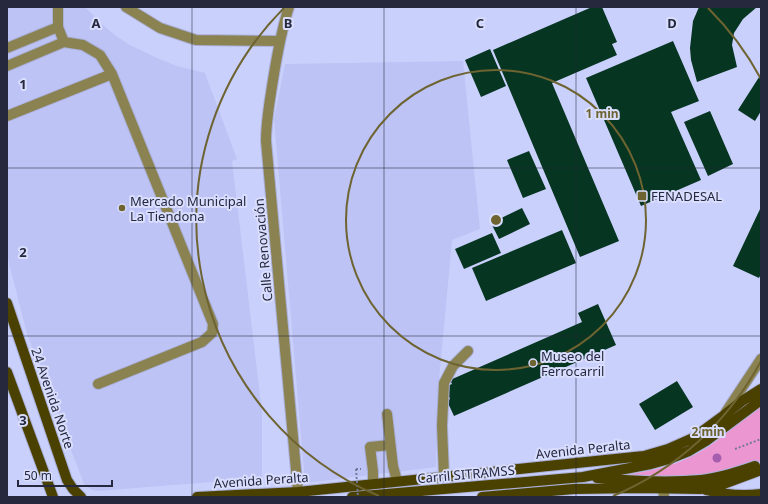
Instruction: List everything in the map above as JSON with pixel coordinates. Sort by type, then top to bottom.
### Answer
[{"type":"main road","name":"24 Avenida Norte","points":[[7,303],[67,480],[81,497]]},
{"type":"main road","points":[[7,372],[54,497]]},
{"type":"main road","name":"Avenida Peralta","points":[[197,497],[298,492],[644,456],[668,449],[693,438],[742,401],[761,389]]},
{"type":"main road","name":"Carril SITRAMSS","points":[[352,497],[583,478],[651,464],[676,456],[706,441],[761,400]]},
{"type":"main road","name":"Carril SITRAMSS","points":[[583,478],[615,480],[702,480],[727,476],[761,464]]},
{"type":"main road","points":[[482,497],[575,493],[664,493],[718,486],[761,470]]},
{"type":"main road","points":[[700,489],[720,494],[741,496],[761,494]]},
{"type":"street","points":[[58,7],[58,27],[64,42]]},
{"type":"street","points":[[126,7],[160,28],[196,40],[280,41]]},
{"type":"street","name":"Calle Renovación","points":[[289,7],[280,41],[267,118],[266,142],[298,492]]},
{"type":"street","points":[[7,48],[58,27]]},
{"type":"street","points":[[7,66],[64,42],[83,44],[100,55],[112,74],[213,324],[212,333],[202,342],[98,384]]},
{"type":"street","points":[[7,116],[112,74]]},
{"type":"street","points":[[444,476],[442,426],[444,383],[453,366],[468,351]]},
{"type":"street","points":[[723,416],[761,358]]},
{"type":"street","points":[[387,414],[393,466],[397,481]]},
{"type":"street","points":[[373,484],[370,447],[390,445]]},
{"type":"path","points":[[735,449],[761,439]]},
{"type":"path","points":[[356,469],[358,497]]},
{"type":"shaded area","name":"Mercado Municipal La Tiendona","points":[[7,7],[85,7],[116,36],[130,45],[177,66],[205,73],[237,159],[232,161],[262,412],[262,478],[98,491],[92,490],[84,484],[27,334],[7,255]]},
{"type":"shaded area","points":[[463,61],[480,229],[452,240],[438,391],[436,467],[305,483],[274,119],[285,64]]},
{"type":"shaded area","points":[[761,404],[761,461],[716,474],[664,477],[625,475],[674,464],[696,454],[722,437],[748,413]]},
{"type":"building","points":[[592,7],[602,7],[617,42],[612,44],[617,55],[552,83],[619,241],[580,257],[493,50]]},
{"type":"building","points":[[699,7],[757,7],[743,19],[734,33],[732,45],[737,67],[697,82],[691,60],[690,48],[693,21]]},
{"type":"building","points":[[673,41],[699,101],[671,112],[701,180],[641,206],[586,78]]},
{"type":"building","points":[[490,49],[506,86],[481,97],[465,60]]},
{"type":"building","points":[[761,74],[761,111],[755,121],[738,110]]},
{"type":"building","points":[[710,111],[733,164],[708,176],[684,122]]},
{"type":"building","points":[[529,151],[546,189],[523,198],[507,160]]},
{"type":"building","points":[[761,207],[761,274],[759,278],[733,266]]},
{"type":"building","points":[[522,208],[530,224],[499,239],[491,223]]},
{"type":"building","points":[[562,230],[576,263],[486,301],[472,268]]},
{"type":"building","points":[[492,233],[501,253],[464,269],[455,249]]},
{"type":"building","name":"Museo del Ferrocarril","points":[[598,304],[616,345],[454,416],[447,401],[450,399],[445,387],[452,384],[450,380],[582,322],[578,313]]},
{"type":"building","points":[[677,381],[693,407],[655,430],[639,404]]},
{"type":"place","name":"FENADESAL","points":[[642,196]]},
{"type":"place","name":"Mercado Municipal La Tiendona","points":[[122,208]]},
{"type":"place","name":"Museo del Ferrocarril","points":[[533,363]]}]
